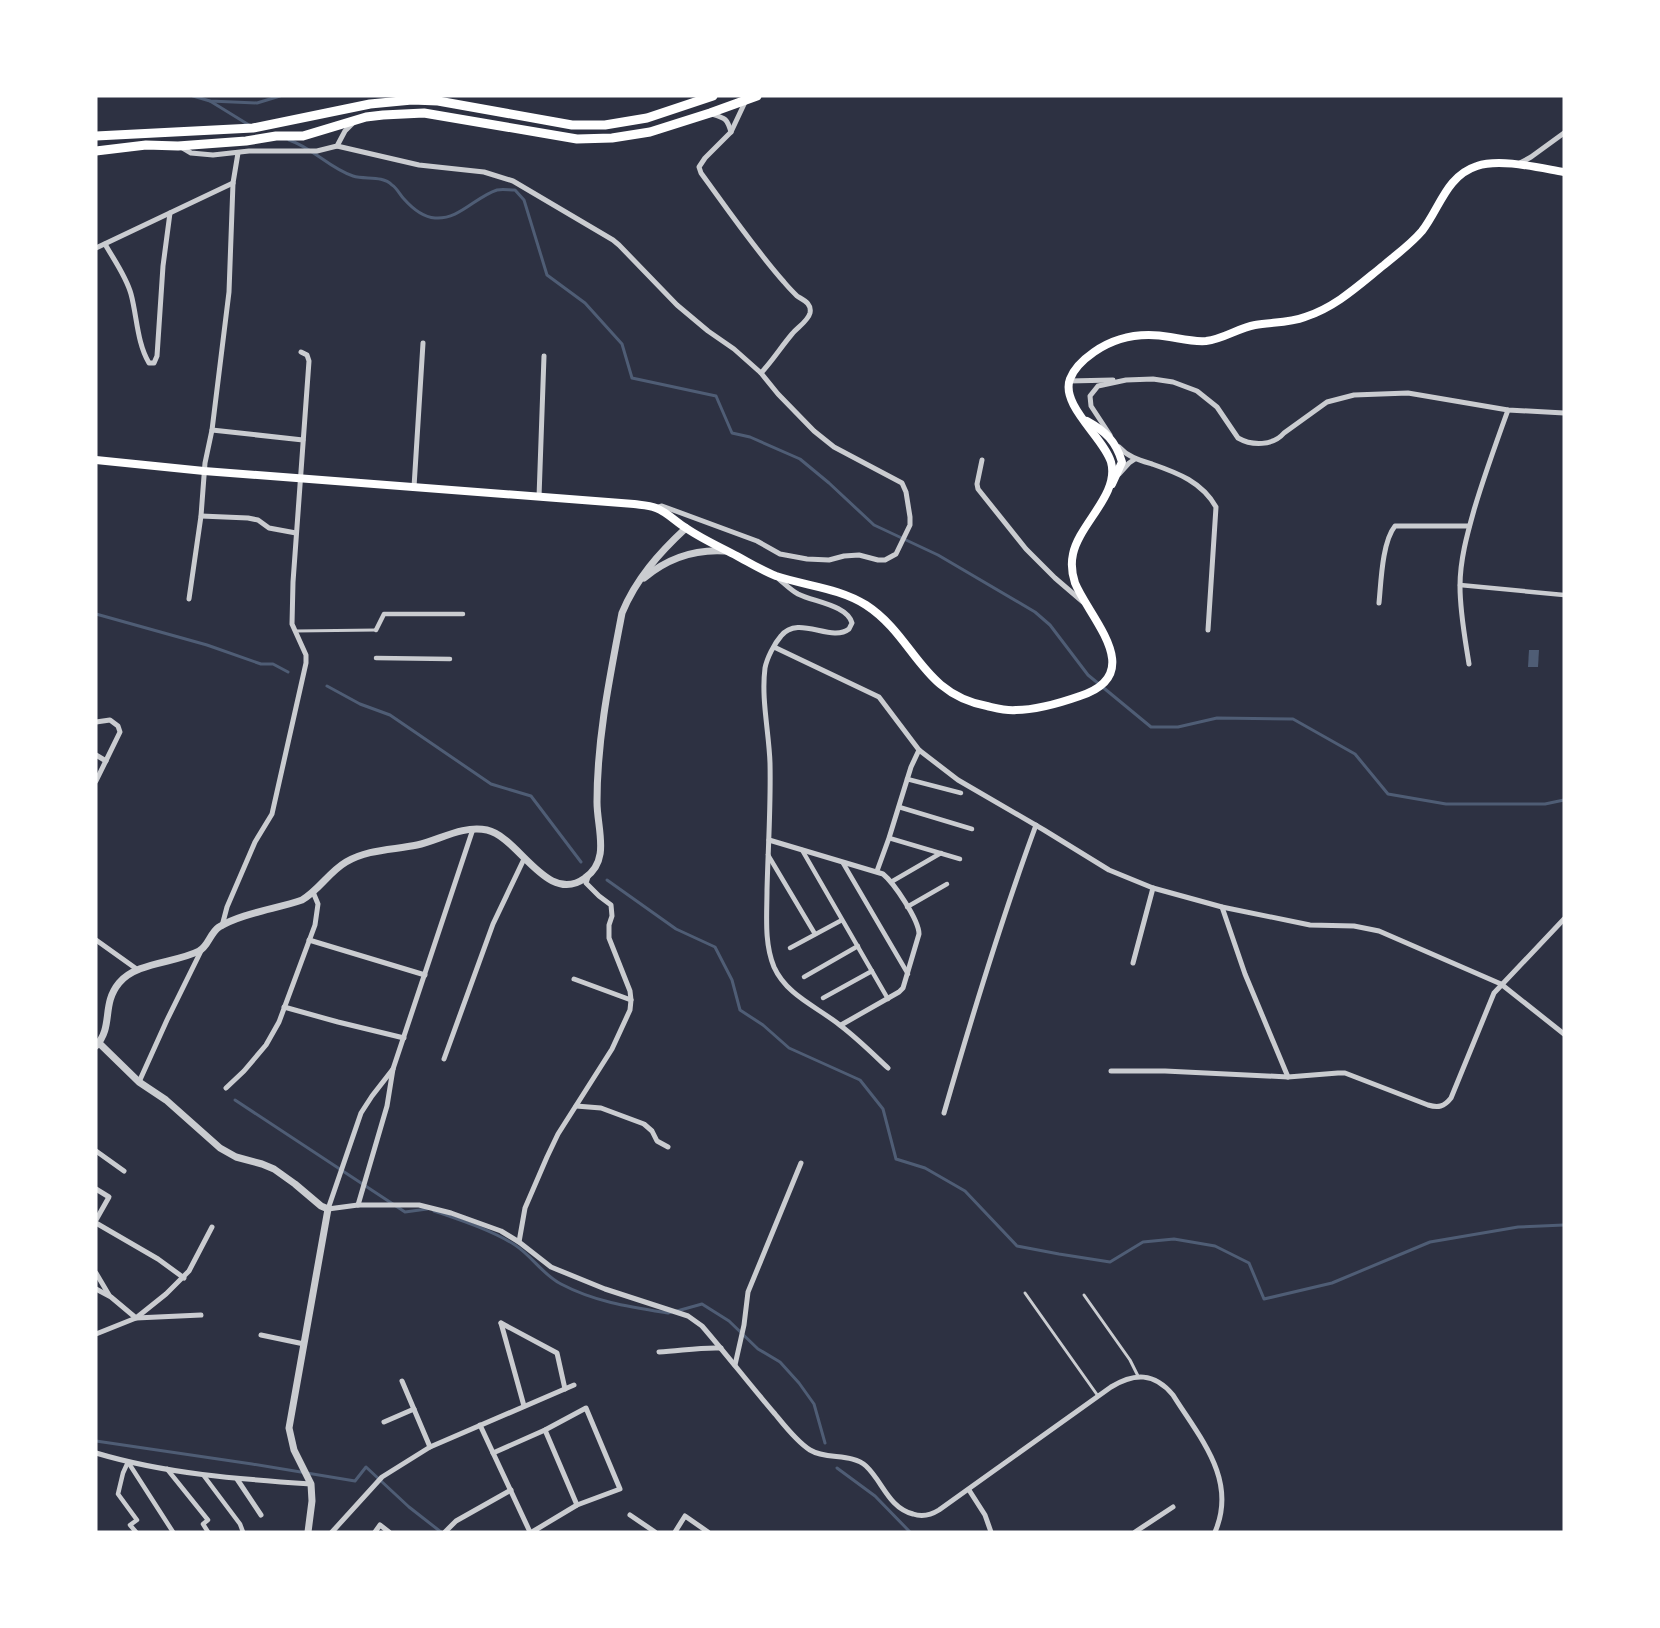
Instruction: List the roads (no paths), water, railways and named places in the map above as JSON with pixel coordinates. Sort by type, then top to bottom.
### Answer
[{"type":"highway","points":[[96,136],[253,128],[370,104],[412,100],[438,101],[572,125],[605,125],[647,118],[713,96]]},
{"type":"highway","points":[[96,151],[146,145],[178,146],[246,141],[276,136],[303,136],[357,119],[424,113],[589,140],[650,132],[757,96]]},
{"type":"main road","points":[[1107,493],[1113,468],[1108,454],[1084,420],[1068,390],[1069,381],[1077,368],[1100,348],[1129,336],[1155,335],[1204,341],[1223,337],[1251,326],[1295,320],[1318,312],[1352,291],[1411,242],[1420,233],[1450,184],[1462,173],[1483,164],[1519,164],[1564,172]]},
{"type":"main road","points":[[96,460],[204,471],[655,507],[686,528],[776,576],[841,592],[865,604],[893,629],[935,681],[952,694],[978,704],[1018,710],[1068,700],[1091,692],[1103,684],[1110,673],[1111,652],[1106,636],[1086,604],[1072,572],[1074,550],[1083,529],[1103,501],[1122,462],[1114,441],[1096,426],[1084,420]]},
{"type":"street","points":[[747,100],[730,132],[699,167],[700,173],[762,255],[784,282],[810,308],[809,316],[792,334],[776,358],[761,373]]},
{"type":"street","points":[[710,113],[724,117],[728,122],[730,132]]},
{"type":"street","points":[[337,146],[345,131],[357,119]]},
{"type":"street","points":[[1519,164],[1531,158],[1564,132]]},
{"type":"street","points":[[178,146],[191,153],[213,155],[317,151],[337,146],[418,165],[484,172],[513,182],[619,245],[676,305],[734,349],[761,373],[792,410],[824,440],[902,483],[906,492],[910,517],[908,529],[899,550],[893,557],[885,560],[859,555],[830,560],[780,554],[758,541],[662,507],[655,507]]},
{"type":"street","points":[[189,599],[229,292],[233,183],[238,153]]},
{"type":"street","points":[[96,248],[233,183]]},
{"type":"street","points":[[105,244],[123,274],[130,291],[143,350],[151,364],[154,363],[157,356],[163,266],[170,213]]},
{"type":"street","points":[[414,487],[423,343]]},
{"type":"street","points":[[222,926],[227,907],[255,842],[273,810],[306,663],[306,656],[292,624],[296,533],[309,361],[304,353]]},
{"type":"street","points":[[539,497],[544,356]]},
{"type":"street","points":[[1069,381],[1153,379],[1173,382],[1197,391],[1217,407],[1238,438],[1258,443],[1278,440],[1284,433],[1327,402],[1354,394],[1408,393],[1508,410],[1564,413]]},
{"type":"street","points":[[1126,380],[1098,386],[1090,396],[1091,406],[1120,450],[1135,459],[1176,472],[1206,492],[1216,507],[1208,630]]},
{"type":"street","points":[[1469,664],[1462,623],[1460,585],[1464,545],[1490,459],[1508,410]]},
{"type":"street","points":[[212,430],[303,440]]},
{"type":"street","points":[[1115,479],[1135,459]]},
{"type":"street","points":[[982,460],[978,489],[1026,549],[1086,604]]},
{"type":"street","points":[[201,516],[248,518],[258,520],[269,528],[296,533]]},
{"type":"street","points":[[1379,603],[1389,533],[1395,526],[1469,526]]},
{"type":"street","points":[[519,1242],[525,1208],[531,1191],[558,1134],[612,1049],[630,1010],[630,991],[609,938],[611,905],[586,883],[599,863],[601,852],[597,817],[597,776],[602,727],[622,613],[636,586],[667,545],[686,528]]},
{"type":"street","points":[[636,586],[657,568],[681,556],[704,551],[728,551]]},
{"type":"street","points":[[776,576],[790,589],[801,595],[844,610],[850,616],[852,623],[849,629],[840,633],[803,627],[791,629],[781,635],[766,667],[770,762],[767,936],[769,952],[774,967],[791,990],[841,1025],[888,1068]]},
{"type":"street","points":[[1460,585],[1564,595]]},
{"type":"street","points":[[376,630],[384,614],[463,614]]},
{"type":"street","points":[[774,647],[879,697],[919,750],[958,780],[1109,870],[1153,888],[1222,907],[1310,925],[1354,926],[1379,931],[1501,984],[1564,1034]]},
{"type":"street","points":[[376,658],[450,659]]},
{"type":"street","points":[[96,723],[110,720],[118,726],[120,732],[96,781]]},
{"type":"street","points":[[877,872],[907,779],[919,750]]},
{"type":"street","points":[[96,756],[106,761]]},
{"type":"street","points":[[907,779],[961,793]]},
{"type":"street","points":[[899,807],[972,829]]},
{"type":"street","points":[[944,1113],[989,963],[1036,825]]},
{"type":"street","points":[[357,1205],[387,1106],[393,1069],[473,829]]},
{"type":"street","points":[[139,1082],[201,951],[214,931],[245,917],[302,900],[329,875],[358,856],[417,845],[461,831],[486,830],[506,839],[524,859],[546,877],[559,884],[577,883],[588,877]]},
{"type":"street","points":[[889,838],[960,859]]},
{"type":"street","points":[[769,840],[883,874],[891,882],[918,925],[919,931],[908,974],[901,991],[841,1025]]},
{"type":"street","points":[[802,850],[888,999]]},
{"type":"street","points":[[891,882],[941,853]]},
{"type":"street","points":[[768,855],[816,934]]},
{"type":"street","points":[[444,1059],[493,924],[524,859]]},
{"type":"street","points":[[843,863],[908,974]]},
{"type":"street","points":[[906,907],[947,884]]},
{"type":"street","points":[[1133,963],[1153,888]]},
{"type":"street","points":[[226,1088],[266,1045],[279,1022],[315,925],[317,911],[313,892]]},
{"type":"street","points":[[1222,907],[1245,974],[1288,1077]]},
{"type":"street","points":[[1111,1071],[1165,1071],[1288,1077],[1333,1072],[1345,1074],[1428,1105],[1440,1106],[1451,1098],[1494,993],[1564,919]]},
{"type":"street","points":[[790,948],[842,920]]},
{"type":"street","points":[[96,940],[138,970]]},
{"type":"street","points":[[309,940],[425,975]]},
{"type":"street","points":[[804,977],[858,946]]},
{"type":"street","points":[[201,951],[138,970],[121,980],[112,993],[107,1009],[106,1030],[97,1044],[139,1082],[166,1100],[220,1148],[236,1157],[274,1169],[321,1206],[328,1209],[357,1205],[419,1205],[434,1208],[501,1232],[519,1242],[551,1267],[605,1289],[688,1316],[702,1326],[788,1430],[808,1449],[818,1454],[859,1462],[866,1466],[895,1505],[910,1514],[922,1516],[931,1514],[969,1490],[1098,1396],[1125,1379],[1146,1377],[1168,1389],[1213,1458],[1222,1490],[1220,1517],[1215,1532]]},
{"type":"street","points":[[823,998],[872,971]]},
{"type":"street","points":[[574,979],[631,1000]]},
{"type":"street","points":[[285,1007],[404,1038]]},
{"type":"street","points":[[308,1532],[312,1501],[311,1484],[294,1450],[289,1428],[328,1209],[362,1113],[393,1069]]},
{"type":"street","points":[[576,1106],[601,1108],[644,1124],[652,1131],[657,1141],[668,1147]]},
{"type":"street","points":[[96,1152],[124,1171]]},
{"type":"street","points":[[735,1366],[748,1292],[801,1163]]},
{"type":"street","points":[[96,1189],[109,1197],[96,1222],[158,1259],[184,1278]]},
{"type":"street","points":[[96,1334],[136,1318],[184,1278],[194,1264],[212,1227]]},
{"type":"street","points":[[96,1273],[111,1298]]},
{"type":"street","points":[[96,1288],[136,1318],[201,1315]]},
{"type":"street","points":[[525,1406],[501,1323],[556,1353],[565,1389]]},
{"type":"street","points":[[261,1335],[304,1344]]},
{"type":"street","points":[[659,1352],[699,1347],[721,1348]]},
{"type":"street","points":[[402,1381],[430,1447]]},
{"type":"street","points":[[332,1532],[382,1477],[430,1447],[574,1385]]},
{"type":"street","points":[[480,1425],[493,1453],[531,1532],[578,1505],[620,1488],[586,1408],[545,1430],[493,1453]]},
{"type":"street","points":[[384,1422],[414,1409]]},
{"type":"street","points":[[545,1430],[578,1505]]},
{"type":"street","points":[[96,1453],[128,1462],[204,1476],[311,1484]]},
{"type":"street","points":[[128,1462],[118,1494],[137,1520],[130,1525],[136,1532]]},
{"type":"street","points":[[128,1462],[173,1532]]},
{"type":"street","points":[[167,1469],[208,1520],[203,1524],[208,1532]]},
{"type":"street","points":[[204,1476],[240,1524],[243,1532]]},
{"type":"street","points":[[237,1479],[261,1515]]},
{"type":"street","points":[[446,1532],[456,1521],[511,1490]]},
{"type":"street","points":[[969,1490],[986,1515],[991,1532]]},
{"type":"street","points":[[1135,1532],[1173,1507]]},
{"type":"street","points":[[630,1515],[655,1532]]},
{"type":"street","points":[[675,1532],[686,1516],[708,1532]]},
{"type":"street","points":[[375,1532],[380,1525],[389,1532]]},
{"type":"lane","points":[[296,631],[376,630]]},
{"type":"lane","points":[[1025,1293],[1098,1396]]},
{"type":"lane","points":[[1084,1295],[1130,1360],[1138,1377]]},
{"type":"water","points":[[1529,650],[1539,650],[1538,667],[1528,667]]},
{"type":"waterway","points":[[193,96],[210,101],[257,103],[280,96]]},
{"type":"waterway","points":[[210,101],[249,125]]},
{"type":"waterway","points":[[289,140],[353,176],[388,182],[414,209],[430,217],[444,218],[452,215],[497,190],[515,190],[524,200],[547,275],[585,303],[622,344],[632,378],[716,396],[732,433],[750,437],[800,459],[874,525],[938,555],[1035,612],[1050,625],[1088,675],[1151,727],[1178,727],[1217,718],[1293,719],[1355,754],[1388,794],[1446,804],[1545,804],[1564,800]]},
{"type":"waterway","points":[[96,614],[207,645],[261,664],[273,664],[288,672]]},
{"type":"waterway","points":[[327,686],[360,704],[390,715],[491,784],[531,796],[581,862]]},
{"type":"waterway","points":[[607,880],[676,929],[715,947],[732,980],[740,1010],[763,1025],[789,1048],[860,1080],[883,1109],[896,1159],[925,1168],[965,1191],[1017,1246],[1110,1262],[1143,1242],[1174,1239],[1215,1246],[1249,1263],[1264,1299],[1332,1283],[1430,1242],[1518,1227],[1564,1225]]},
{"type":"waterway","points":[[235,1100],[405,1212],[427,1209]]},
{"type":"waterway","points":[[434,1211],[475,1226],[515,1245],[543,1271],[574,1290],[613,1303],[671,1312]]},
{"type":"waterway","points":[[677,1311],[702,1304],[729,1321],[758,1349],[780,1362],[814,1404],[825,1443]]},
{"type":"waterway","points":[[96,1441],[355,1481],[366,1467],[409,1507],[441,1532]]},
{"type":"waterway","points":[[837,1468],[875,1496],[910,1532]]}]
